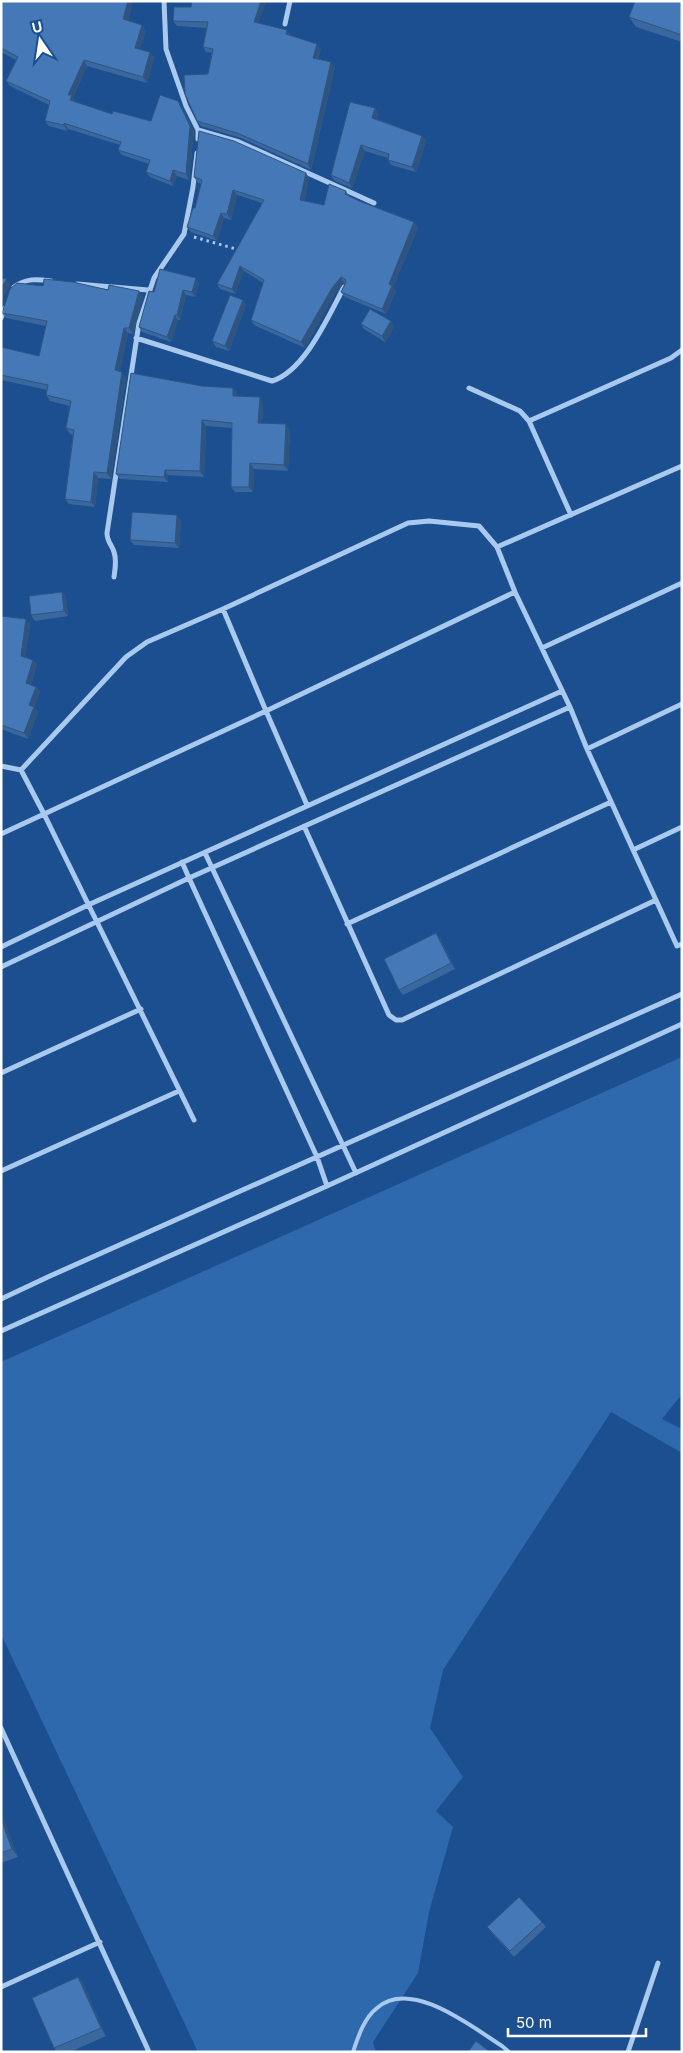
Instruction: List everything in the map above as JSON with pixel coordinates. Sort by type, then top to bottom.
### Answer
[{"type":"street","points":[[114,577],[114,549],[107,541],[107,533],[136,338],[148,290],[184,234],[193,187],[198,130],[186,106],[166,49],[164,1]]},
{"type":"street","points":[[285,24],[290,1]]},
{"type":"street","points":[[198,130],[239,142],[374,203]]},
{"type":"street","points":[[11,292],[14,286],[20,282],[33,279],[59,282]]},
{"type":"street","points":[[68,283],[148,290]]},
{"type":"street","points":[[136,338],[272,381],[283,375],[301,360],[320,332],[345,287]]},
{"type":"street","points":[[1,318],[6,305]]},
{"type":"street","points":[[529,421],[671,358],[682,350]]},
{"type":"street","points":[[469,388],[520,411],[529,421],[571,515]]},
{"type":"street","points":[[497,547],[682,466]]},
{"type":"street","points":[[21,770],[126,657],[147,642],[223,609],[408,523],[429,521],[479,526],[497,547],[515,592],[570,707],[587,749],[677,946],[682,944]]},
{"type":"street","points":[[542,648],[682,583]]},
{"type":"street","points":[[1,834],[266,711],[515,592]]},
{"type":"street","points":[[223,609],[307,805]]},
{"type":"street","points":[[1,946],[307,805],[562,691]]},
{"type":"street","points":[[587,749],[682,704]]},
{"type":"street","points":[[1,967],[189,878],[570,707]]},
{"type":"street","points":[[1,766],[21,770]]},
{"type":"street","points":[[21,770],[141,1009],[194,1120]]},
{"type":"street","points":[[347,924],[611,802]]},
{"type":"street","points":[[304,826],[389,1015],[396,1020],[402,1020],[656,900]]},
{"type":"street","points":[[633,850],[682,827]]},
{"type":"street","points":[[205,853],[356,1173]]},
{"type":"street","points":[[182,862],[317,1157],[327,1186]]},
{"type":"street","points":[[1,1300],[50,1276],[682,994]]},
{"type":"street","points":[[1,1073],[141,1009]]},
{"type":"street","points":[[1,1331],[356,1173],[682,1024]]},
{"type":"street","points":[[1,1171],[179,1091]]},
{"type":"street","points":[[1,1728],[149,2052]]},
{"type":"street","points":[[1,1987],[100,1942]]},
{"type":"street","points":[[628,2052],[658,1963]]},
{"type":"lane","points":[[353,2052],[368,2018],[377,2007],[391,2000],[407,1997],[435,2006],[509,2052]]},
{"type":"path","points":[[184,234],[236,249]]},
{"type":"shaded area","points":[[682,1057],[682,1394],[662,1419],[682,1429],[682,1453],[611,1412],[443,1670],[430,1728],[463,1777],[436,1811],[453,1827],[429,1912],[418,1973],[373,2042],[376,2052],[198,2052],[1,1634],[1,1362]]},
{"type":"building","points":[[1,1],[128,1],[123,19],[142,25],[135,48],[150,52],[143,77],[84,60],[68,95],[72,95],[70,100],[112,114],[113,111],[151,121],[160,95],[178,101],[190,126],[186,174],[173,170],[170,181],[146,172],[150,160],[118,150],[121,142],[64,123],[64,125],[45,121],[50,101],[6,81],[18,57],[1,48]]},
{"type":"building","points":[[192,1],[261,1],[254,22],[287,30],[286,34],[317,44],[313,58],[331,62],[308,164],[237,133],[197,121],[185,94],[184,75],[208,74],[213,49],[203,47],[208,22],[173,21],[174,7],[191,7]]},
{"type":"building","points":[[635,1],[682,1],[682,35],[629,17]]},
{"type":"building","points":[[350,102],[375,108],[372,118],[422,136],[412,167],[388,160],[389,154],[361,145],[349,183],[331,175]]},
{"type":"building","points":[[199,131],[234,141],[306,173],[300,200],[324,205],[329,184],[346,191],[345,194],[359,201],[414,222],[389,284],[392,286],[382,309],[341,292],[346,282],[341,277],[332,288],[301,342],[251,320],[264,280],[240,266],[232,289],[217,284],[264,200],[233,190],[227,214],[221,213],[213,236],[187,227],[193,208],[195,208],[202,180],[194,177]]},
{"type":"building","points":[[160,269],[196,278],[192,292],[183,290],[177,315],[175,315],[167,337],[139,327],[149,291],[154,292]]},
{"type":"building","points":[[1,278],[7,279],[1,288]]},
{"type":"building","points":[[44,279],[73,282],[108,290],[109,285],[139,291],[129,328],[124,328],[115,370],[122,372],[107,473],[94,472],[91,502],[65,499],[74,430],[66,428],[71,401],[46,395],[48,385],[1,375],[1,347],[39,356],[47,321],[2,313],[10,289],[17,283],[43,286]]},
{"type":"building","points":[[230,295],[243,300],[225,346],[212,341]]},
{"type":"building","points":[[370,309],[391,321],[382,336],[361,324]]},
{"type":"building","points":[[131,373],[202,386],[233,388],[233,396],[260,397],[258,423],[286,424],[284,465],[250,463],[249,487],[231,487],[232,423],[202,420],[200,471],[165,470],[164,477],[116,474]]},
{"type":"building","points":[[132,512],[177,515],[175,543],[130,540]]},
{"type":"building","points":[[62,592],[64,611],[31,615],[29,596]]},
{"type":"building","points":[[1,616],[26,619],[21,656],[33,660],[26,683],[36,687],[29,705],[34,707],[24,733],[1,725]]},
{"type":"building","points":[[436,933],[451,963],[399,990],[384,959]]},
{"type":"building","points":[[1,1819],[12,1849],[1,1853]]},
{"type":"building","points":[[519,1897],[542,1922],[510,1951],[487,1927]]},
{"type":"building","points":[[78,1977],[101,2028],[54,2048],[32,1998]]},
{"type":"building","points":[[476,2041],[490,2052],[468,2052]]}]
